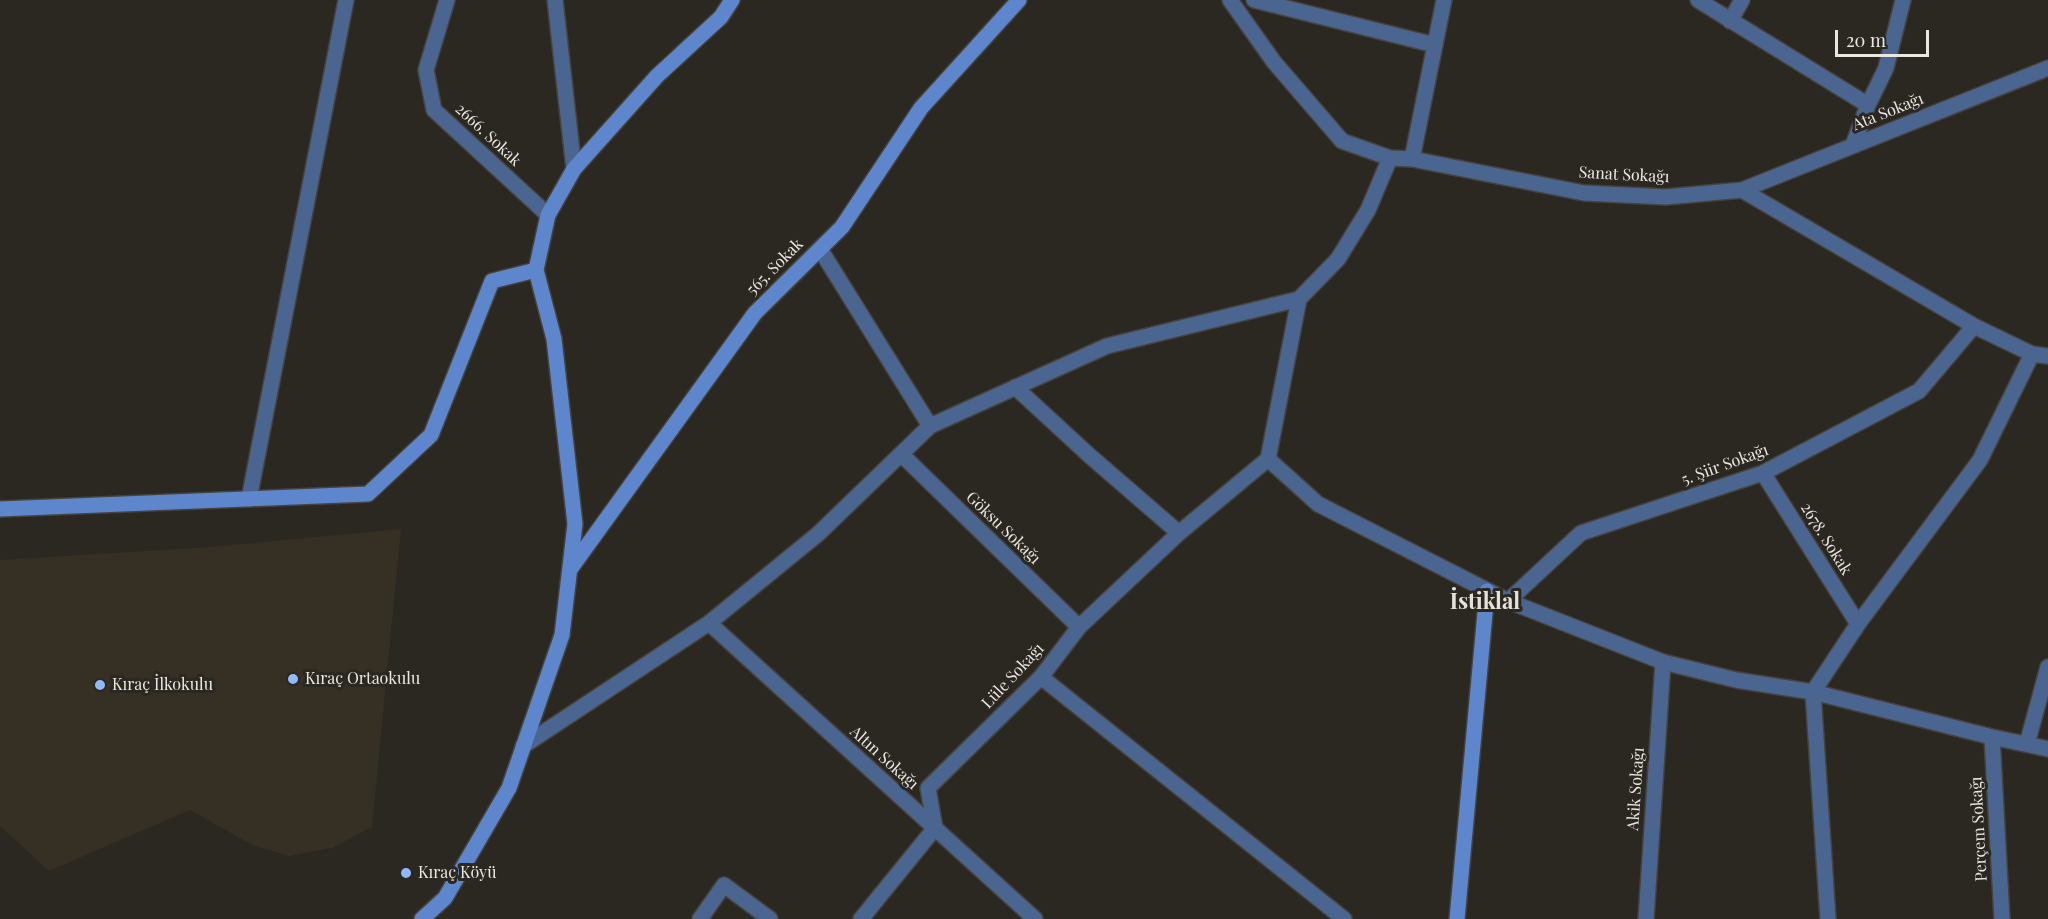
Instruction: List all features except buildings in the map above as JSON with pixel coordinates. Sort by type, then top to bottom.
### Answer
[{"type":"street","points":[[249,499],[346,0]]},
{"type":"street","name":"2666. Sokak","points":[[447,0],[426,70],[434,110],[548,215]]},
{"type":"street","points":[[555,0],[574,169]]},
{"type":"street","points":[[424,918],[445,898],[509,788],[562,635],[575,524],[554,339],[536,270],[548,215],[574,169],[657,76],[722,17],[732,0]]},
{"type":"street","name":"565. Sokak","points":[[570,571],[755,313],[842,227],[921,108],[1019,0]]},
{"type":"street","name":"Sanat Sokağı","points":[[1230,0],[1274,62],[1342,141],[1390,158],[1412,159],[1584,193],[1666,197],[1742,190]]},
{"type":"street","points":[[1254,0],[1435,45]]},
{"type":"street","points":[[1412,159],[1444,0]]},
{"type":"street","points":[[1698,0],[1868,105]]},
{"type":"street","points":[[1730,21],[1742,0]]},
{"type":"street","points":[[1853,145],[1868,105],[1886,68],[1903,0]]},
{"type":"street","name":"Ata Sokağı","points":[[1742,190],[2048,68]]},
{"type":"street","points":[[524,746],[709,623],[818,534],[930,426],[1107,346],[1299,299],[1338,259],[1368,210],[1390,158]]},
{"type":"street","points":[[1742,190],[1974,326],[2032,354],[2048,356]]},
{"type":"street","points":[[820,249],[930,426]]},
{"type":"street","points":[[0,509],[368,494],[431,435],[492,280],[536,270]]},
{"type":"street","points":[[1299,299],[1268,459],[1318,504],[1508,601],[1663,662],[1736,680],[1813,692],[2048,749]]},
{"type":"street","name":"5. Şiir Sokağı","points":[[1508,601],[1581,533],[1762,473],[1919,391],[1974,326]]},
{"type":"street","points":[[1828,919],[1813,692],[1858,624],[1980,460],[2032,354]]},
{"type":"street","points":[[1015,387],[1179,533]]},
{"type":"street","name":"Göksu Sokağı","points":[[901,454],[1079,627]]},
{"type":"street","name":"Lüle Sokağı","points":[[935,828],[928,788],[1041,677],[1079,627],[1179,533],[1268,459]]},
{"type":"street","name":"2678. Sokak","points":[[1762,473],[1858,624]]},
{"type":"street","points":[[1457,919],[1487,591]]},
{"type":"street","name":"Altın Sokağı","points":[[709,623],[1035,919]]},
{"type":"street","name":"Akik Sokağı","points":[[1646,919],[1663,662]]},
{"type":"street","points":[[2027,744],[2048,666]]},
{"type":"street","points":[[1041,677],[1344,919]]},
{"type":"street","name":"Perçem Sokağı","points":[[1992,737],[2002,919]]},
{"type":"street","points":[[861,919],[935,828]]},
{"type":"street","points":[[699,919],[723,885],[770,919]]},
{"type":"shaded area","points":[[401,529],[372,827],[332,848],[289,856],[252,845],[190,810],[49,871],[0,826],[0,560],[211,547]]},
{"type":"place","name":"Kıraç Ortaokulu","points":[[293,679]]},
{"type":"place","name":"Kıraç İlkokulu","points":[[100,685]]},
{"type":"place","name":"Kıraç Köyü","points":[[406,873]]},
{"type":"district","name":"İstiklal","points":[[1485,602]]}]
